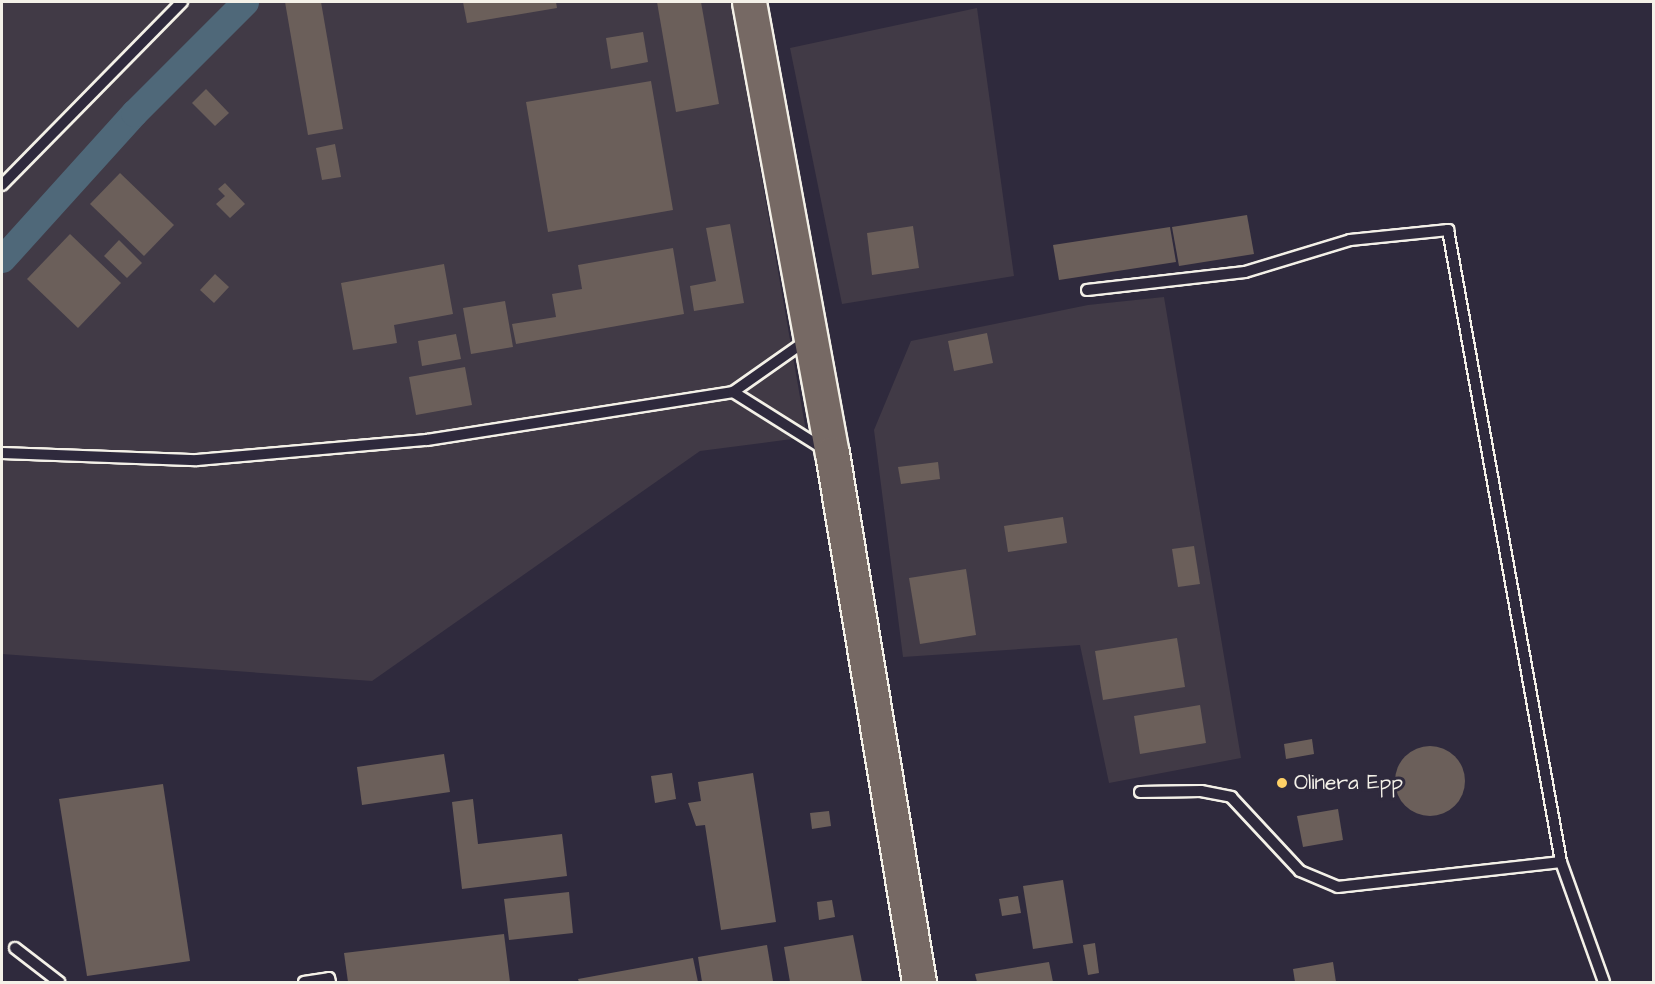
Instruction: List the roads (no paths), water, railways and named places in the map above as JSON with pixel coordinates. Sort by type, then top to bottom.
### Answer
[{"type":"highway","points":[[749,2],[809,338],[832,453],[919,982]]},
{"type":"lane","points":[[2,185],[182,2]]},
{"type":"lane","points":[[1087,290],[1245,272],[1350,240],[1448,230],[1560,862],[1604,982]]},
{"type":"lane","points":[[2,453],[197,460],[427,440],[734,392],[809,338]]},
{"type":"lane","points":[[734,392],[832,453]]},
{"type":"lane","points":[[1140,792],[1201,791],[1231,797],[1300,871],[1338,887],[1560,862]]},
{"type":"lane","points":[[15,948],[59,982]]},
{"type":"lane","points":[[304,982],[329,978],[330,982]]},
{"type":"waterway","points":[[2,259],[134,113],[245,2]]},
{"type":"place","name":"Olinera Epp","points":[[1282,783]]}]
